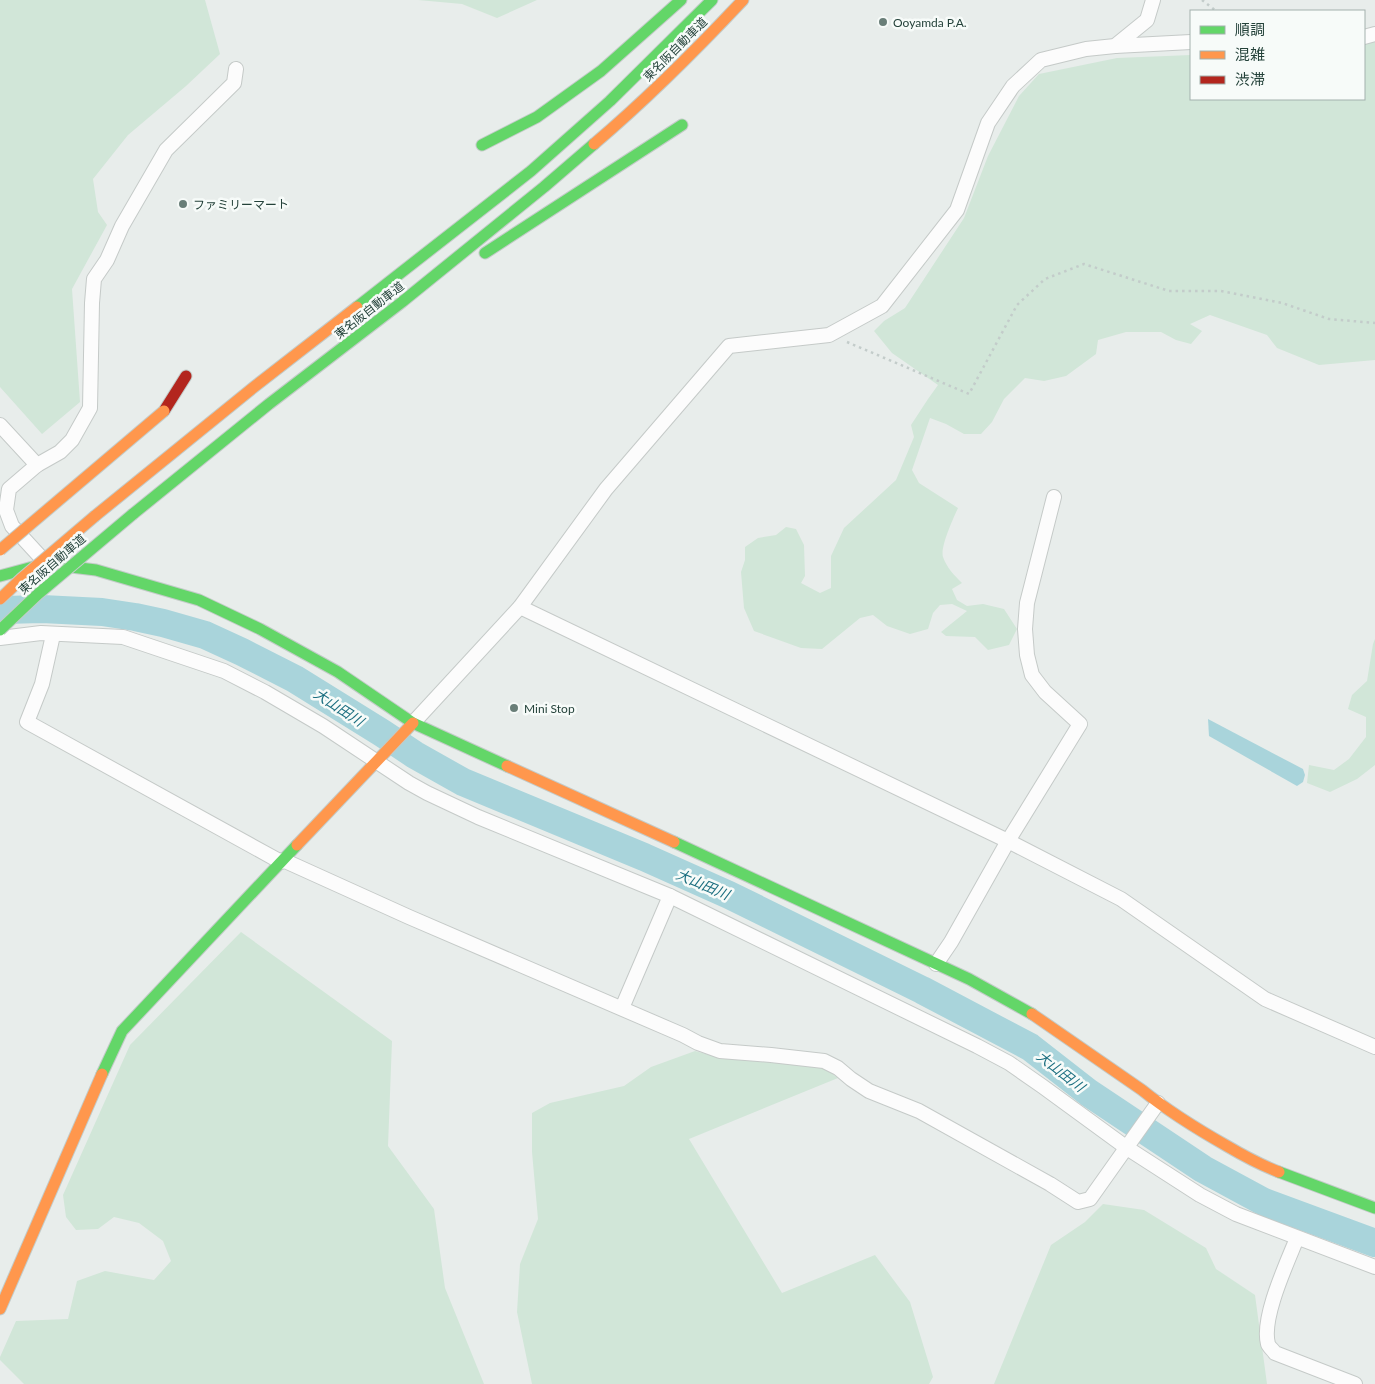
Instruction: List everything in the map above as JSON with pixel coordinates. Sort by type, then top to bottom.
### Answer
[{"type":"main road","points":[[482,145],[537,117],[601,71],[681,0]]},
{"type":"main road","name":"東名阪自動車道","points":[[0,599],[20,579],[95,516],[254,387],[531,171],[610,101],[712,0]]},
{"type":"main road","name":"東名阪自動車道","points":[[0,630],[38,594],[133,514],[269,404],[402,302],[544,187],[628,115],[743,0]]},
{"type":"main road","points":[[477,260],[682,125]]},
{"type":"main road","points":[[402,302],[438,288]]},
{"type":"main road","points":[[0,550],[164,411],[186,376]]},
{"type":"main road","points":[[0,576],[46,564],[96,570],[199,600],[260,629],[338,672],[411,725],[745,874],[969,979],[1028,1012],[1158,1103],[1209,1136],[1262,1166],[1375,1208]]},
{"type":"main road","points":[[0,1309],[113,1048],[122,1032],[411,725]]},
{"type":"street","points":[[1115,46],[1147,20],[1153,0]]},
{"type":"street","points":[[411,725],[520,607],[606,489],[728,346],[829,335],[882,306],[957,210],[988,123],[1013,86],[1041,60],[1086,49],[1190,42]]},
{"type":"street","points":[[46,564],[12,526],[6,510],[9,489],[37,466],[60,452],[72,440],[90,408],[94,280],[107,260],[122,226],[166,150],[234,83],[236,69]]},
{"type":"street","points":[[0,425],[37,466]]},
{"type":"street","points":[[936,964],[952,942],[1008,841],[1080,724],[1045,692],[1032,675],[1027,655],[1025,629],[1027,603],[1054,497]]},
{"type":"street","points":[[520,607],[1008,841],[1121,899],[1265,999],[1375,1047]]},
{"type":"street","points":[[0,638],[41,633],[122,637],[224,671],[265,692],[379,759],[409,783],[427,793],[478,817],[670,896],[1009,1063],[1127,1148],[1200,1195],[1236,1214],[1375,1267]]},
{"type":"street","points":[[53,635],[42,684],[26,722],[282,861],[622,1008],[698,1043],[720,1051],[770,1054],[824,1061],[838,1068],[850,1079],[870,1091],[919,1111],[1050,1184],[1078,1202],[1090,1199],[1158,1103]]},
{"type":"street","points":[[622,1008],[670,896]]},
{"type":"street","points":[[1297,1238],[1275,1295],[1267,1332],[1269,1346],[1275,1352],[1354,1384]]},
{"type":"path","points":[[1202,0],[1215,10]]},
{"type":"path","points":[[829,335],[969,394],[1017,305],[1045,279],[1084,264],[1169,290],[1221,291],[1282,303],[1329,319],[1375,323]]},
{"type":"green space","points":[[0,0],[205,0],[220,54],[186,86],[128,135],[93,179],[98,212],[107,225],[72,289],[80,402],[42,434],[0,387]]},
{"type":"green space","points":[[418,0],[537,0],[497,18],[462,4]]},
{"type":"green space","points":[[1375,36],[1375,360],[1319,365],[1277,348],[1267,335],[1210,315],[1190,324],[1202,331],[1191,344],[1176,340],[1161,332],[1126,332],[1098,340],[1096,354],[1066,376],[1044,381],[1025,378],[1004,399],[992,422],[981,434],[964,434],[930,418],[912,470],[919,483],[958,508],[943,547],[943,557],[949,568],[962,583],[952,589],[957,600],[967,606],[983,604],[1004,609],[1017,629],[1009,645],[988,650],[975,637],[946,636],[941,632],[967,611],[952,604],[940,605],[933,613],[928,629],[910,634],[887,626],[873,615],[860,618],[822,649],[801,648],[754,631],[744,608],[741,572],[745,560],[745,547],[758,538],[776,535],[786,527],[796,529],[804,545],[805,576],[801,583],[820,593],[831,588],[831,556],[844,528],[896,480],[914,437],[911,425],[938,385],[892,353],[874,331],[884,321],[905,308],[964,218],[988,156],[1019,96],[1039,74],[1117,58],[1190,55],[1190,100],[1365,100],[1365,37]]},
{"type":"green space","points":[[1375,639],[1375,765],[1357,779],[1330,792],[1307,783],[1309,765],[1334,770],[1349,759],[1366,737],[1366,717],[1348,709],[1352,695],[1367,681]]},
{"type":"green space","points":[[241,932],[392,1041],[388,1146],[434,1209],[445,1288],[484,1384],[24,1384],[0,1360],[16,1321],[68,1319],[77,1281],[105,1271],[154,1280],[171,1261],[163,1241],[139,1223],[114,1217],[98,1229],[76,1230],[66,1217],[63,1195],[130,1045]]},
{"type":"green space","points":[[695,1051],[717,1057],[822,1066],[838,1078],[689,1139],[782,1293],[875,1255],[910,1302],[933,1377],[929,1384],[532,1384],[517,1312],[520,1264],[538,1219],[532,1152],[532,1113],[550,1103],[624,1086],[651,1067]]},
{"type":"green space","points":[[1103,1204],[1144,1210],[1206,1248],[1216,1269],[1255,1295],[1267,1384],[994,1384],[1051,1245],[1085,1222]]},
{"type":"water","points":[[1208,719],[1303,769],[1305,775],[1303,782],[1297,786],[1209,736]]},
{"type":"waterway","name":"大山田川","points":[[4,610],[42,609],[102,612],[135,617],[205,635],[242,652],[295,679],[415,755],[463,782],[644,857],[729,895],[922,990],[1030,1047],[1089,1093],[1203,1169],[1264,1202],[1375,1243]]},
{"type":"traffic: fast","points":[[482,145],[537,117],[601,71],[681,0]]},
{"type":"traffic: fast","points":[[357,307],[531,171],[610,101],[712,0]]},
{"type":"traffic: fast","points":[[485,253],[682,125]]},
{"type":"traffic: fast","points":[[133,514],[269,404],[402,302],[594,144]]},
{"type":"traffic: fast","points":[[0,630],[38,594],[133,514]]},
{"type":"traffic: fast","points":[[63,566],[96,570],[199,600],[260,629],[338,672],[413,723],[507,766]]},
{"type":"traffic: fast","points":[[0,576],[33,567]]},
{"type":"traffic: fast","points":[[674,842],[969,979],[1032,1014]]},
{"type":"traffic: fast","points":[[102,1074],[122,1031],[297,845]]},
{"type":"traffic: fast","points":[[1279,1172],[1375,1208]]},
{"type":"traffic: slow","points":[[594,144],[671,74],[743,0]]},
{"type":"traffic: slow","points":[[95,516],[254,387],[357,307]]},
{"type":"traffic: slow","points":[[0,550],[164,411]]},
{"type":"traffic: slow","points":[[0,599],[95,516]]},
{"type":"traffic: slow","points":[[297,845],[413,723]]},
{"type":"traffic: slow","points":[[507,766],[674,842]]},
{"type":"traffic: slow","points":[[1032,1014],[1183,1120],[1240,1153],[1279,1172]]},
{"type":"traffic: slow","points":[[0,1309],[102,1074]]},
{"type":"traffic: jam","points":[[164,411],[186,376]]},
{"type":"place","name":"Ooyamda P.A.","points":[[883,22]]},
{"type":"place","name":"ファミリーマート","points":[[183,204]]},
{"type":"place","name":"Mini Stop","points":[[514,708]]}]
